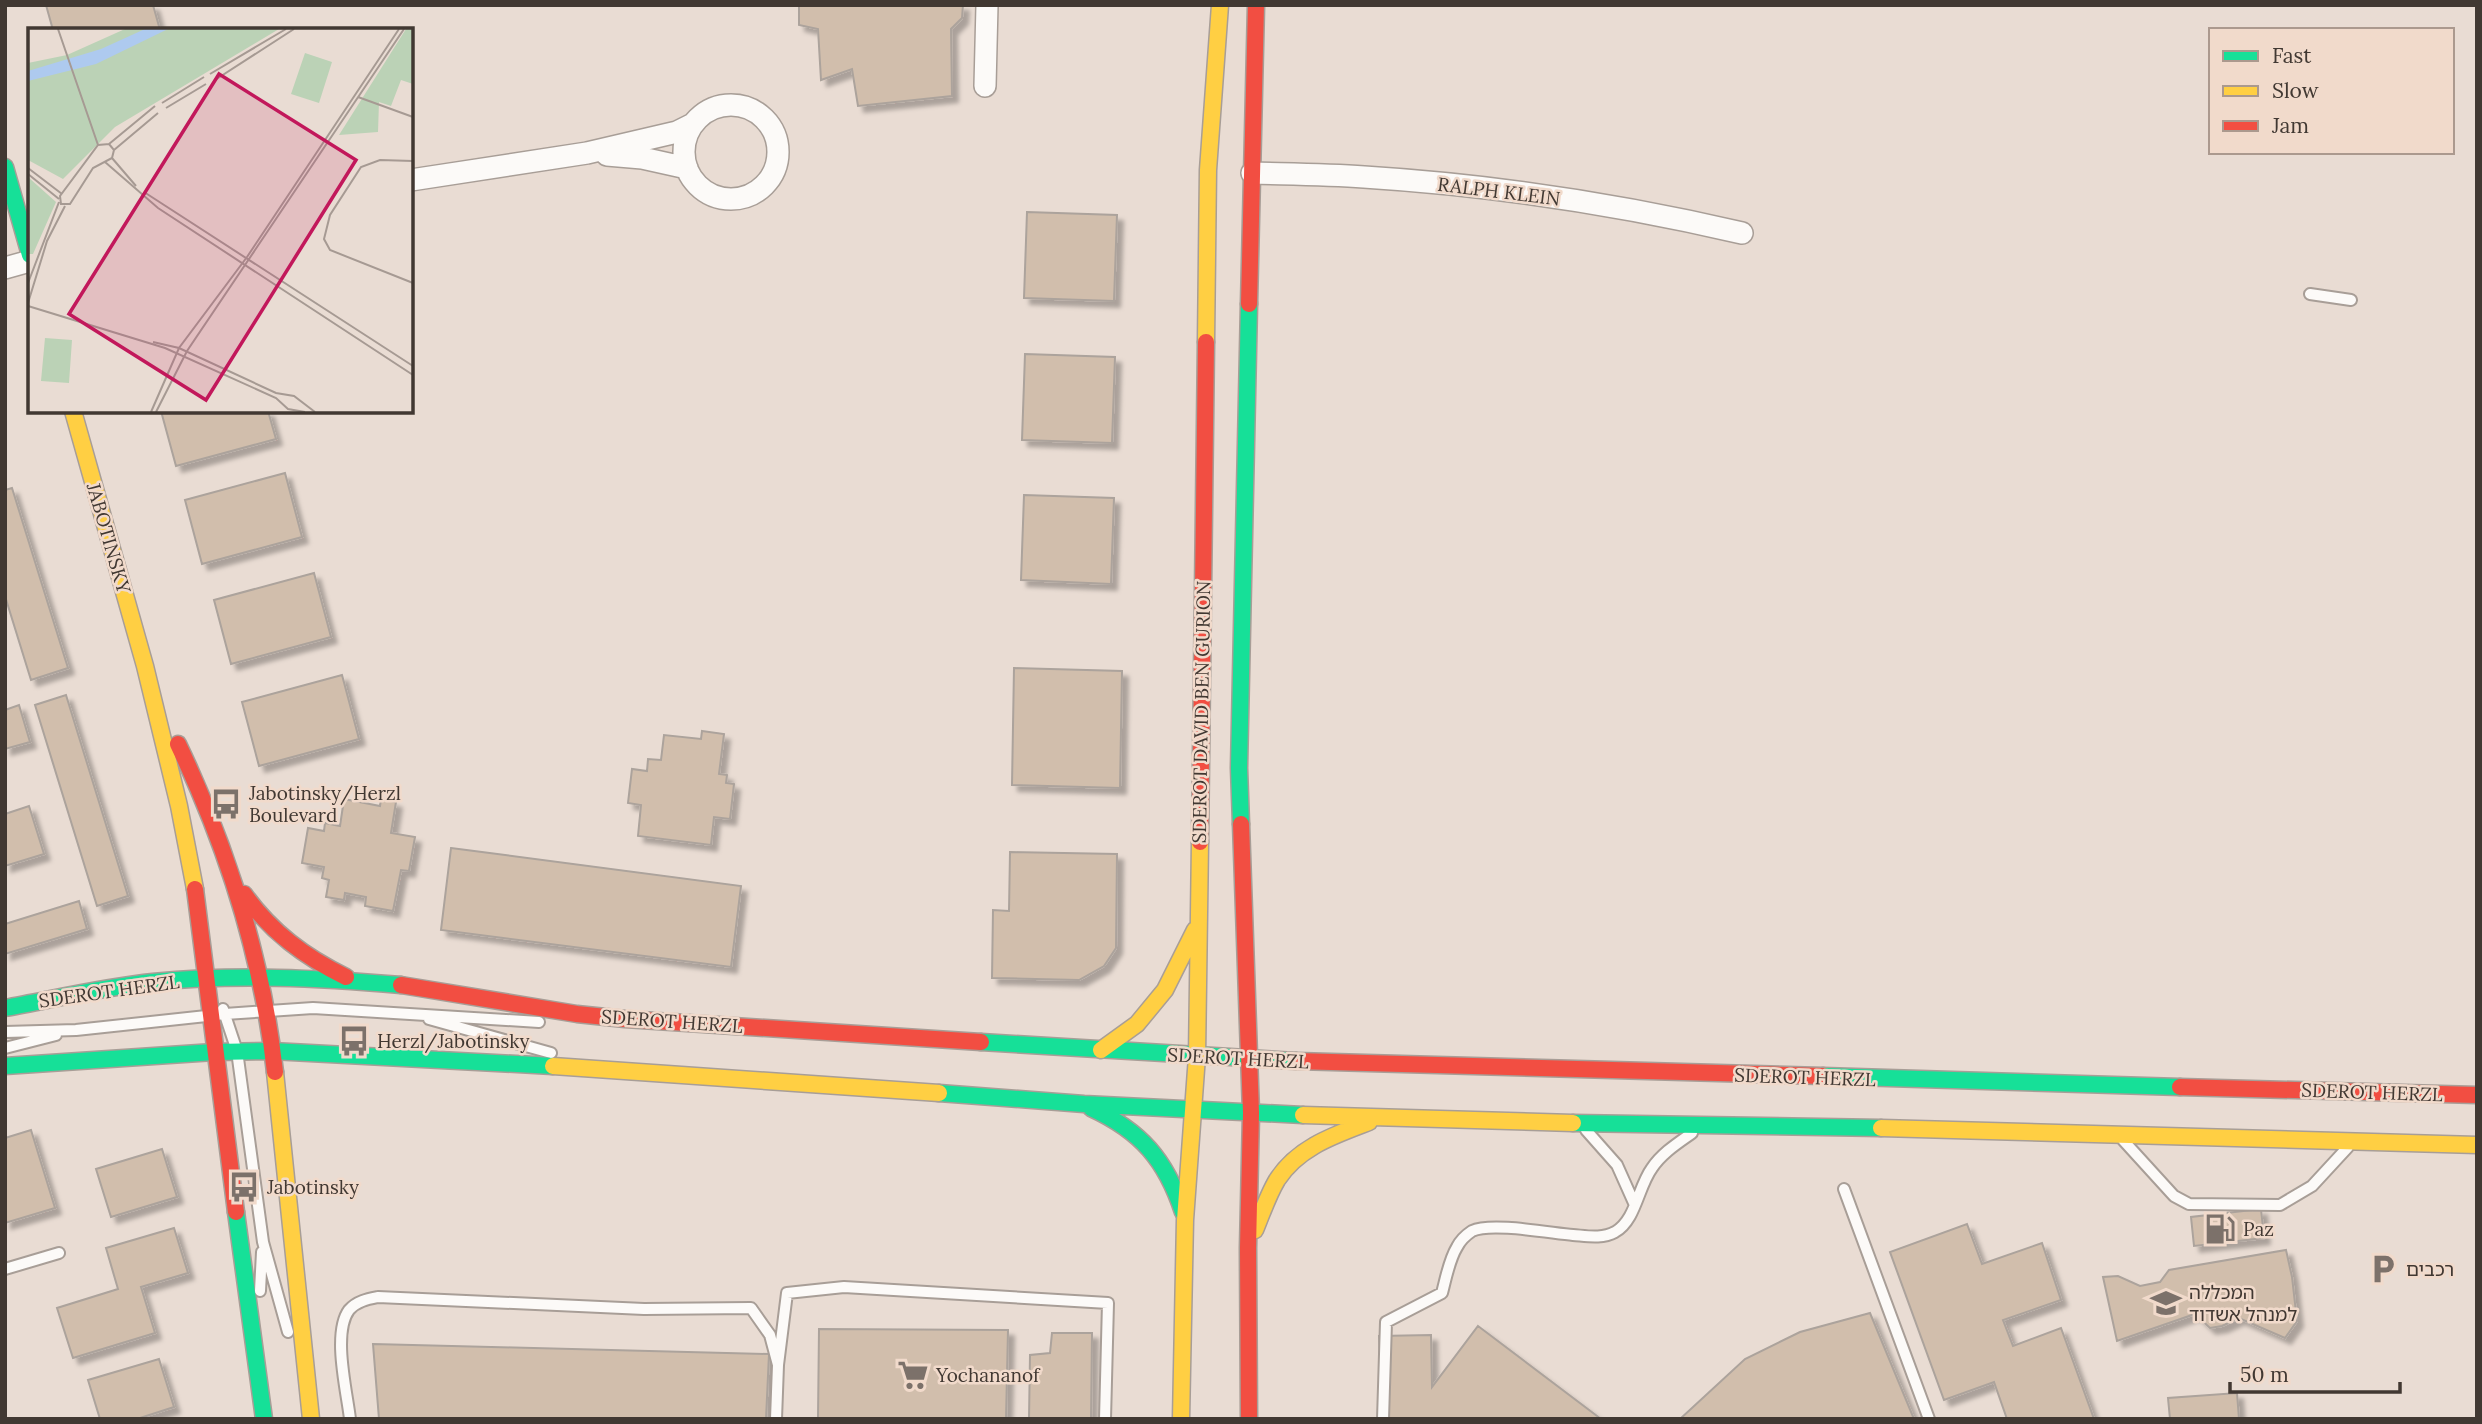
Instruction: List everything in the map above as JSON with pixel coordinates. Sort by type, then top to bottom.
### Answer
[{"type":"main road","name":"SDEROT DAVID BEN GURION","points":[[1181,1419],[1185,1220],[1197,1056],[1208,170],[1220,5]]},
{"type":"main road","name":"SDEROT DAVID BEN GURION","points":[[1249,1419],[1248,1248],[1251,1114],[1239,768],[1255,5]]},
{"type":"main road","points":[[5,167],[28,248]]},
{"type":"main road","name":"JABOTINSKY","points":[[74,413],[145,666],[189,853],[206,979],[218,1014],[214,1052],[264,1419]]},
{"type":"main road","name":"JABOTINSKY","points":[[145,666],[170,728],[208,809],[234,880],[260,978],[272,1051],[311,1419]]},
{"type":"main road","points":[[234,880],[263,918],[294,948],[322,966],[354,981]]},
{"type":"main road","points":[[1101,1050],[1137,1024],[1165,990],[1198,923]]},
{"type":"main road","name":"SDEROT HERZL","points":[[5,1007],[153,982],[260,978],[354,981],[411,986],[577,1014],[625,1019],[1250,1060],[2477,1095]]},
{"type":"main road","points":[[5,1066],[214,1052],[272,1051],[626,1070],[1251,1114],[1503,1122],[2116,1133],[2477,1145]]},
{"type":"main road","points":[[1084,1104],[1132,1130],[1165,1171],[1176,1190],[1185,1220]]},
{"type":"main road","points":[[1248,1248],[1272,1192],[1288,1166],[1325,1140],[1379,1118]]},
{"type":"street","points":[[985,86],[986,5]]},
{"type":"street","points":[[413,180],[587,153],[677,132],[710,109],[725,105],[741,106],[757,112],[768,122],[775,134],[778,161],[767,183],[748,196],[736,199],[723,199],[700,188],[687,168],[684,146],[692,124]]},
{"type":"street","points":[[587,153],[642,158],[687,168]]},
{"type":"street","name":"RALPH KLEIN","points":[[1252,173],[1364,177],[1535,195],[1662,214],[1742,233]]},
{"type":"street","points":[[5,268],[28,262]]},
{"type":"lane","points":[[2310,294],[2351,300]]},
{"type":"lane","points":[[5,1032],[76,1030],[218,1014],[313,1008],[533,1022],[625,1019]]},
{"type":"lane","points":[[406,1013],[626,1070]]},
{"type":"lane","points":[[218,1014],[237,1051],[263,1242],[286,1326],[307,1384]]},
{"type":"lane","points":[[5,1048],[76,1030]]},
{"type":"lane","points":[[1579,1122],[1617,1165],[1634,1203]]},
{"type":"lane","points":[[1383,1419],[1386,1322],[1442,1293],[1455,1249],[1462,1239],[1472,1231],[1494,1227],[1589,1237],[1607,1236],[1625,1224],[1643,1182],[1660,1157],[1703,1124]]},
{"type":"lane","points":[[2116,1133],[2174,1196],[2189,1204],[2280,1205],[2312,1186],[2354,1140]]},
{"type":"lane","points":[[1844,1189],[1929,1419]]},
{"type":"lane","points":[[261,1398],[259,1311],[263,1242]]},
{"type":"lane","points":[[5,1269],[59,1253]]},
{"type":"lane","points":[[776,1419],[778,1365],[787,1293],[844,1287],[1108,1303],[1105,1419]]},
{"type":"lane","points":[[350,1419],[341,1337],[349,1311],[360,1301],[379,1297],[644,1310],[751,1308],[770,1335],[778,1365]]},
{"type":"building","points":[[46,5],[153,5],[159,28],[52,28]]},
{"type":"building","points":[[799,5],[963,5],[962,18],[951,29],[952,96],[858,106],[852,69],[821,80],[818,29],[799,25]]},
{"type":"building","points":[[1027,212],[1117,215],[1114,301],[1024,298]]},
{"type":"building","points":[[1025,354],[1115,357],[1112,443],[1022,440]]},
{"type":"building","points":[[162,413],[269,413],[276,439],[176,466]]},
{"type":"building","points":[[285,473],[302,537],[202,564],[185,500]]},
{"type":"building","points":[[12,488],[68,668],[31,680],[5,596],[5,490]]},
{"type":"building","points":[[1024,495],[1114,498],[1111,584],[1021,580]]},
{"type":"building","points":[[314,573],[331,637],[231,664],[214,600]]},
{"type":"building","points":[[1014,668],[1122,671],[1120,788],[1012,785]]},
{"type":"building","points":[[342,675],[359,739],[259,766],[242,702]]},
{"type":"building","points":[[66,695],[128,896],[97,906],[35,705]]},
{"type":"building","points":[[19,705],[30,742],[5,749],[5,710]]},
{"type":"building","points":[[702,731],[724,734],[719,774],[727,775],[726,783],[734,784],[730,819],[714,817],[711,845],[638,836],[641,805],[628,803],[632,769],[647,771],[648,759],[661,760],[664,735],[701,739]]},
{"type":"building","points":[[344,799],[380,806],[381,799],[396,802],[391,833],[415,837],[409,871],[401,870],[393,911],[365,906],[366,897],[345,893],[344,900],[326,897],[329,880],[322,878],[324,867],[302,863],[308,828],[324,831],[325,823],[340,826]]},
{"type":"building","points":[[29,806],[44,854],[5,866],[5,814]]},
{"type":"building","points":[[451,848],[741,886],[731,967],[441,930]]},
{"type":"building","points":[[1010,852],[1117,854],[1116,948],[1104,966],[1079,980],[992,978],[993,910],[1009,911]]},
{"type":"building","points":[[79,901],[87,929],[5,954],[5,924]]},
{"type":"building","points":[[31,1130],[55,1208],[5,1223],[5,1138]]},
{"type":"building","points":[[162,1149],[177,1197],[111,1217],[96,1169]]},
{"type":"building","points":[[2261,1209],[2264,1238],[2194,1246],[2191,1217]]},
{"type":"building","points":[[1967,1224],[1982,1264],[2042,1243],[2061,1300],[2003,1320],[2013,1346],[2061,1328],[2094,1419],[2007,1419],[1994,1382],[1944,1400],[1890,1252]]},
{"type":"building","points":[[174,1228],[188,1273],[141,1287],[155,1333],[73,1358],[57,1308],[118,1289],[106,1248]]},
{"type":"building","points":[[2286,1250],[2297,1321],[2285,1338],[2239,1318],[2210,1328],[2195,1314],[2117,1341],[2103,1277],[2118,1276],[2140,1286],[2160,1282],[2169,1270]]},
{"type":"building","points":[[1870,1313],[1914,1419],[1680,1419],[1745,1359],[1800,1332]]},
{"type":"building","points":[[1478,1326],[1601,1419],[1382,1419],[1379,1336],[1431,1335],[1432,1387]]},
{"type":"building","name":"Yochananof","points":[[819,1329],[1008,1330],[1006,1419],[818,1419]]},
{"type":"building","points":[[1052,1333],[1092,1333],[1091,1419],[1029,1419],[1030,1355],[1050,1353]]},
{"type":"building","points":[[373,1344],[769,1354],[766,1419],[379,1419]]},
{"type":"building","points":[[159,1359],[174,1407],[137,1419],[100,1419],[88,1380]]},
{"type":"building","points":[[2237,1393],[2239,1419],[2170,1419],[2168,1398]]},
{"type":"traffic: fast","points":[[5,167],[28,248]]},
{"type":"traffic: fast","points":[[1241,824],[1239,768],[1249,304]]},
{"type":"traffic: fast","points":[[5,1008],[116,987],[215,978],[339,980],[401,985]]},
{"type":"traffic: fast","points":[[981,1042],[1296,1061]]},
{"type":"traffic: fast","points":[[5,1066],[214,1052],[272,1051],[553,1066]]},
{"type":"traffic: fast","points":[[1823,1076],[2180,1087]]},
{"type":"traffic: fast","points":[[939,1093],[1084,1104],[1303,1115]]},
{"type":"traffic: fast","points":[[1091,1108],[1124,1127],[1149,1149],[1160,1162],[1183,1212]]},
{"type":"traffic: fast","points":[[1573,1123],[1881,1128]]},
{"type":"traffic: fast","points":[[236,1212],[264,1419]]},
{"type":"traffic: slow","points":[[1206,342],[1208,170],[1220,5]]},
{"type":"traffic: slow","points":[[74,413],[145,666],[179,806],[195,889]]},
{"type":"traffic: slow","points":[[1181,1419],[1185,1220],[1197,1056],[1200,842]]},
{"type":"traffic: slow","points":[[1101,1050],[1137,1024],[1165,990],[1195,930]]},
{"type":"traffic: slow","points":[[553,1066],[939,1093]]},
{"type":"traffic: slow","points":[[275,1072],[311,1419]]},
{"type":"traffic: slow","points":[[1303,1115],[1573,1123]]},
{"type":"traffic: slow","points":[[1255,1230],[1277,1180],[1295,1159],[1318,1143],[1369,1122]]},
{"type":"traffic: slow","points":[[1881,1128],[2477,1145]]},
{"type":"traffic: jam","points":[[1249,304],[1256,5]]},
{"type":"traffic: jam","points":[[1200,842],[1206,342]]},
{"type":"traffic: jam","points":[[178,744],[212,823],[240,904],[261,987],[275,1072]]},
{"type":"traffic: jam","points":[[1241,824],[1251,1113],[1248,1248],[1249,1419]]},
{"type":"traffic: jam","points":[[195,889],[236,1212]]},
{"type":"traffic: jam","points":[[244,894],[277,932],[317,961],[346,977]]},
{"type":"traffic: jam","points":[[401,985],[577,1014],[625,1019],[981,1042]]},
{"type":"traffic: jam","points":[[1296,1061],[1823,1076]]},
{"type":"traffic: jam","points":[[2180,1087],[2477,1095]]},
{"type":"place","name":"Jabotinsky/Herzl Boulevard","points":[[226,804]]},
{"type":"place","name":"Herzl/Jabotinsky","points":[[354,1041]]},
{"type":"place","name":"Jabotinsky","points":[[244,1187]]},
{"type":"place","name":"Paz","points":[[2220,1229]]},
{"type":"place","name":"רכבים","points":[[2383,1269]]},
{"type":"place","name":"המכללה למנהל אשדוד","points":[[2166,1303]]},
{"type":"place","name":"Yochananof","points":[[913,1375]]}]
